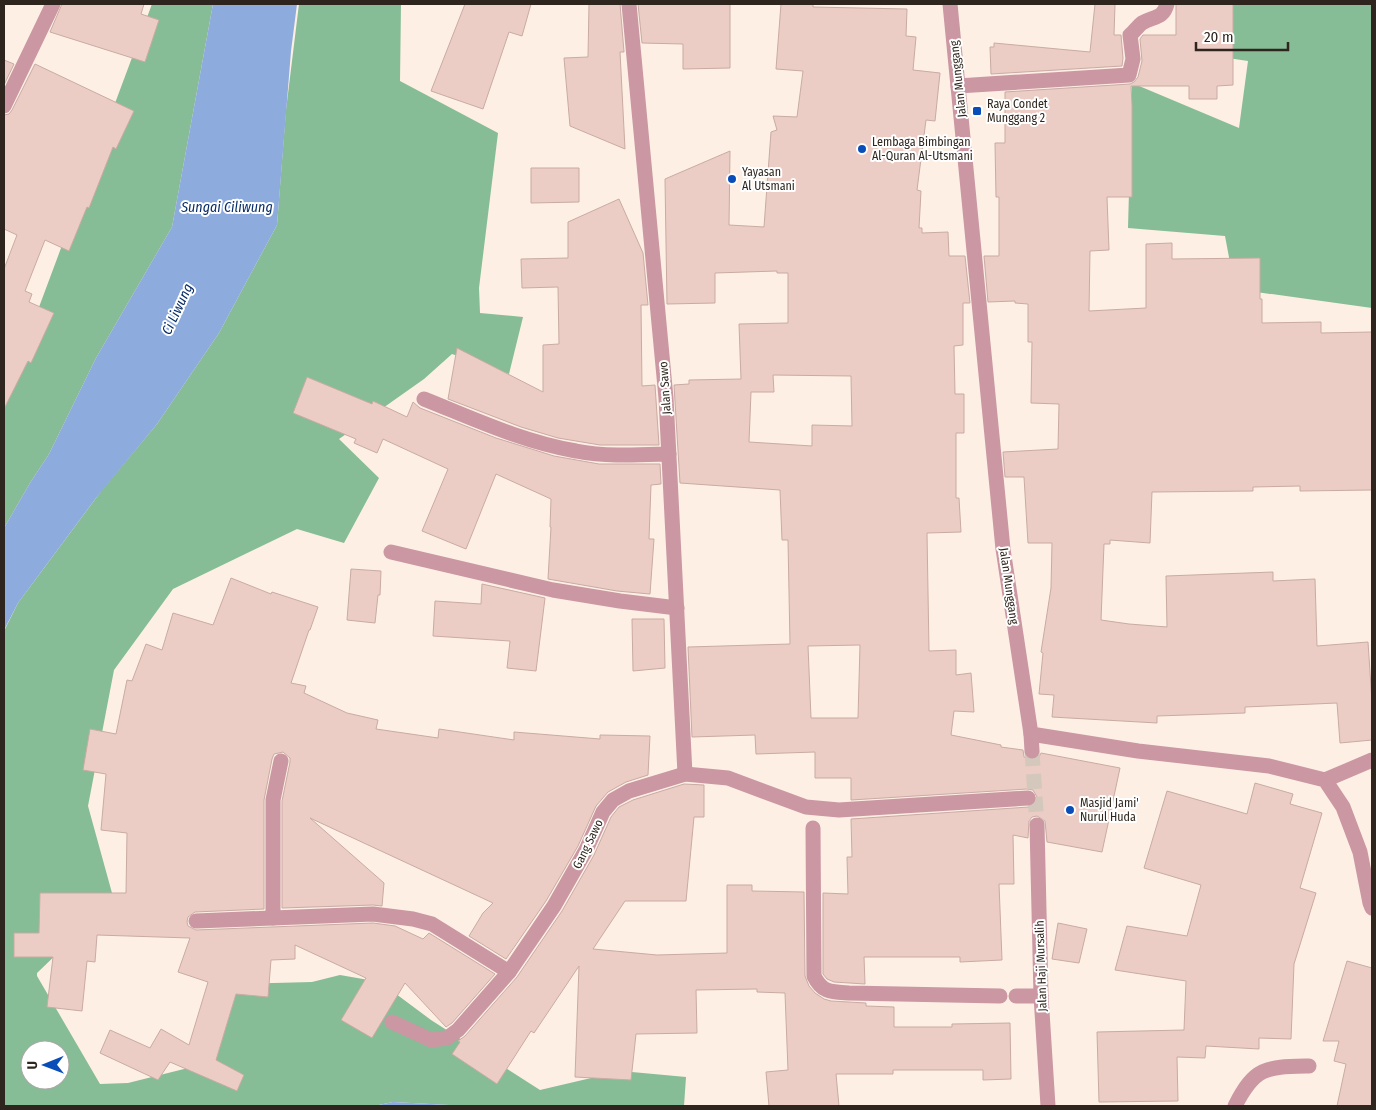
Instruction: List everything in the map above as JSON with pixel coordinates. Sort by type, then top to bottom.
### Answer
[{"type":"street","points":[[4,106],[53,4]]},
{"type":"street","name":"Jalan Sawo","points":[[629,4],[666,398],[685,774]]},
{"type":"street","name":"Jalan Munggang","points":[[950,4],[1003,549],[1031,734]]},
{"type":"street","points":[[958,86],[1129,74],[1133,59],[1130,35],[1141,24],[1160,16],[1166,10],[1167,4]]},
{"type":"street","points":[[424,399],[504,431],[556,448],[602,454],[668,454]]},
{"type":"street","points":[[391,552],[554,590],[677,608]]},
{"type":"street","points":[[1032,751],[1031,734],[1138,751],[1269,766],[1325,780],[1372,760]]},
{"type":"street","points":[[273,918],[273,800],[281,761]]},
{"type":"street","name":"Gang Sawo","points":[[392,1022],[431,1040],[448,1038],[458,1030],[509,972],[554,906],[586,850],[603,812],[612,800],[629,791],[685,774],[728,778],[806,807],[839,810],[1028,798]]},
{"type":"street","points":[[1325,780],[1342,807],[1360,852],[1372,908]]},
{"type":"street","name":"Jalan Haji Mursalih","points":[[1037,825],[1041,996],[1048,1106]]},
{"type":"street","points":[[813,828],[814,976],[819,985],[825,990],[843,992],[1000,996]]},
{"type":"street","points":[[196,921],[373,914],[413,919],[432,924],[509,972]]},
{"type":"street","points":[[1016,996],[1041,996]]},
{"type":"street","points":[[1236,1106],[1253,1077],[1265,1070],[1278,1067],[1309,1066]]},
{"type":"green space","points":[[152,4],[213,4],[172,227],[96,358],[49,454],[4,528],[4,401]]},
{"type":"green space","points":[[299,4],[401,4],[400,81],[498,133],[479,288],[480,313],[523,317],[509,374],[452,354],[424,379],[339,439],[379,478],[344,543],[297,529],[173,589],[114,670],[88,806],[112,893],[90,922],[37,973],[37,976],[100,1084],[128,1083],[192,1067],[230,984],[312,982],[340,975],[380,982],[431,1020],[540,1090],[621,1071],[686,1077],[684,1106],[468,1106],[393,1102],[374,1106],[4,1106],[4,631],[18,603],[102,490],[157,424],[219,333],[277,225],[286,110]]},
{"type":"green space","points":[[1220,4],[1372,4],[1372,308],[1235,289],[1225,236],[1128,228],[1132,83],[1239,128],[1248,61],[1208,55]]},
{"type":"water","name":"Sungai Ciliwung","points":[[213,4],[297,4],[291,51],[277,225],[219,333],[157,424],[96,498],[18,603],[4,630],[4,528],[49,454],[96,358],[172,227]]},
{"type":"water","points":[[393,1102],[468,1106],[374,1106]]},
{"type":"building","points":[[62,4],[144,4],[141,14],[159,20],[145,62],[50,32]]},
{"type":"building","points":[[465,4],[531,4],[522,36],[509,32],[483,109],[431,91]]},
{"type":"building","points":[[589,4],[620,4],[624,52],[620,52],[625,149],[570,126],[564,58],[588,57]]},
{"type":"building","points":[[638,4],[730,4],[730,68],[683,69],[683,44],[642,43]]},
{"type":"building","points":[[781,4],[813,4],[813,7],[907,9],[906,36],[916,37],[913,70],[940,73],[935,121],[926,120],[917,190],[921,191],[919,228],[922,228],[922,233],[948,232],[949,256],[965,256],[970,303],[963,303],[963,345],[954,346],[955,394],[964,394],[964,433],[956,433],[956,498],[959,498],[961,532],[927,533],[929,651],[956,650],[956,675],[971,673],[974,712],[954,711],[951,735],[1001,745],[1001,747],[1023,750],[1024,757],[1032,760],[1038,759],[1041,753],[1120,768],[1102,852],[1047,842],[1045,821],[1037,816],[1032,817],[1029,821],[1028,838],[1013,835],[1014,884],[999,884],[1002,960],[960,962],[960,957],[864,957],[865,984],[834,982],[827,979],[823,974],[823,893],[848,894],[847,857],[852,857],[851,819],[1029,807],[1036,803],[1037,797],[1033,790],[1027,789],[851,800],[851,778],[815,778],[815,752],[756,754],[755,735],[692,737],[688,647],[790,644],[788,540],[782,540],[780,490],[680,483],[674,385],[689,384],[689,380],[741,379],[739,324],[788,323],[788,273],[777,273],[777,271],[715,273],[715,303],[667,304],[665,179],[730,151],[729,225],[764,227],[771,132],[777,130],[773,116],[797,117],[803,71],[776,69]],"holes":[[[773,375],[851,376],[852,426],[812,425],[812,446],[749,442],[751,392],[774,392]],[[860,645],[858,718],[811,718],[808,646]]]},
{"type":"building","points":[[1095,4],[1115,4],[1114,35],[1121,35],[1122,66],[991,74],[990,47],[994,47],[994,43],[1090,52]]},
{"type":"building","points":[[1176,4],[1233,4],[1233,85],[1217,86],[1217,99],[1189,99],[1189,86],[1131,86],[1132,197],[1107,197],[1109,250],[1090,251],[1089,311],[1146,308],[1146,244],[1172,243],[1172,259],[1260,258],[1262,323],[1321,322],[1321,333],[1372,332],[1372,490],[1300,491],[1300,486],[1253,487],[1253,491],[1152,492],[1150,543],[1110,540],[1110,544],[1104,544],[1101,620],[1167,627],[1166,576],[1273,572],[1273,581],[1315,579],[1317,646],[1368,642],[1372,702],[1372,740],[1340,743],[1337,703],[1245,707],[1245,713],[1157,716],[1157,723],[1052,717],[1054,695],[1039,694],[1043,653],[1041,652],[1051,588],[1052,543],[1028,543],[1024,477],[1005,477],[1003,452],[1058,449],[1059,404],[1031,403],[1032,342],[1028,342],[1028,304],[1015,303],[1015,301],[988,302],[984,256],[999,256],[999,197],[996,197],[995,143],[1005,143],[1005,92],[1130,84],[1134,82],[1138,77],[1142,61],[1140,39],[1143,35],[1176,35]]},
{"type":"building","points":[[4,60],[14,64],[4,85]]},
{"type":"building","points":[[35,64],[134,111],[116,149],[113,147],[89,208],[87,207],[69,251],[45,240],[25,291],[32,294],[29,302],[54,313],[31,363],[28,361],[4,409],[4,269],[17,235],[4,229],[4,115],[9,114],[12,110]]},
{"type":"building","points":[[531,168],[579,168],[579,202],[531,203]]},
{"type":"building","points":[[619,199],[643,253],[648,305],[641,305],[642,386],[655,385],[659,445],[600,445],[558,438],[521,427],[448,399],[457,348],[543,392],[543,345],[559,344],[558,287],[522,288],[521,259],[568,258],[568,222]]},
{"type":"building","points":[[307,377],[372,404],[373,401],[407,417],[413,402],[420,408],[496,438],[554,456],[599,464],[660,464],[661,484],[651,485],[649,539],[654,539],[650,594],[617,591],[548,579],[551,499],[496,474],[466,549],[422,531],[448,469],[383,439],[377,453],[354,443],[356,439],[293,413]]},
{"type":"building","points":[[351,569],[381,571],[380,595],[378,595],[375,623],[347,620]]},
{"type":"building","points":[[231,578],[271,594],[272,592],[318,607],[291,683],[306,686],[304,693],[347,713],[378,720],[376,729],[438,738],[439,729],[514,740],[514,732],[600,739],[600,735],[650,736],[648,775],[626,782],[608,792],[596,806],[578,846],[546,901],[506,959],[469,936],[483,913],[493,903],[310,818],[384,883],[382,906],[282,908],[282,801],[290,758],[283,752],[274,754],[264,800],[264,909],[195,912],[188,917],[188,926],[196,930],[373,923],[395,926],[423,939],[429,933],[495,974],[452,1023],[446,1027],[405,983],[372,1038],[341,1020],[366,978],[295,945],[295,959],[271,960],[268,997],[236,994],[216,1060],[244,1075],[237,1091],[170,1062],[158,1080],[100,1053],[110,1030],[150,1048],[161,1029],[189,1045],[208,982],[178,972],[190,938],[97,935],[95,962],[87,961],[82,1011],[47,1007],[53,957],[14,957],[14,933],[39,933],[40,893],[126,893],[127,833],[101,830],[106,774],[83,770],[90,729],[116,734],[127,680],[132,681],[146,644],[162,650],[173,613],[213,625]]},
{"type":"building","points":[[482,584],[545,598],[536,671],[507,668],[510,641],[433,636],[435,601],[481,604]]},
{"type":"building","points":[[632,619],[664,619],[665,668],[633,671]]},
{"type":"building","points":[[1255,783],[1293,794],[1290,804],[1322,813],[1300,888],[1316,893],[1294,964],[1291,1039],[1259,1038],[1259,1049],[1206,1046],[1205,1058],[1177,1057],[1178,1101],[1099,1102],[1097,1032],[1184,1030],[1186,981],[1115,970],[1127,926],[1187,936],[1201,885],[1144,868],[1167,791],[1247,814]]},
{"type":"building","points":[[684,784],[704,785],[704,817],[694,817],[686,901],[625,901],[593,949],[657,955],[727,953],[727,885],[752,885],[752,891],[804,892],[805,976],[809,986],[815,993],[831,1001],[866,1003],[866,1006],[894,1007],[894,1027],[952,1027],[952,1024],[1010,1023],[1011,1079],[983,1080],[983,1070],[893,1070],[893,1074],[836,1074],[839,1106],[769,1106],[766,1072],[788,1070],[785,993],[757,992],[757,989],[696,990],[697,1033],[636,1034],[631,1080],[575,1077],[579,966],[534,1033],[531,1031],[497,1084],[452,1054],[460,1042],[458,1041],[465,1036],[517,977],[562,911],[594,855],[611,817],[619,807],[633,800]]},
{"type":"building","points":[[1058,923],[1087,929],[1079,963],[1052,959]]},
{"type":"building","points":[[1347,961],[1372,968],[1372,1106],[1337,1106],[1346,1064],[1334,1061],[1339,1041],[1323,1041]]},
{"type":"tunnel","points":[[1032,751],[1037,825]]},
{"type":"place","name":"Raya Condet Munggang 2","points":[[977,111]]},
{"type":"place","name":"Lembaga Bimbingan Al-Quran Al-Utsmani","points":[[862,149]]},
{"type":"place","name":"Yayasan Al Utsmani","points":[[732,179]]},
{"type":"place","name":"Masjid Jami' Nurul Huda","points":[[1070,810]]},
{"type":"water label","name":"Ci Liwung","points":[[177,309]]}]
